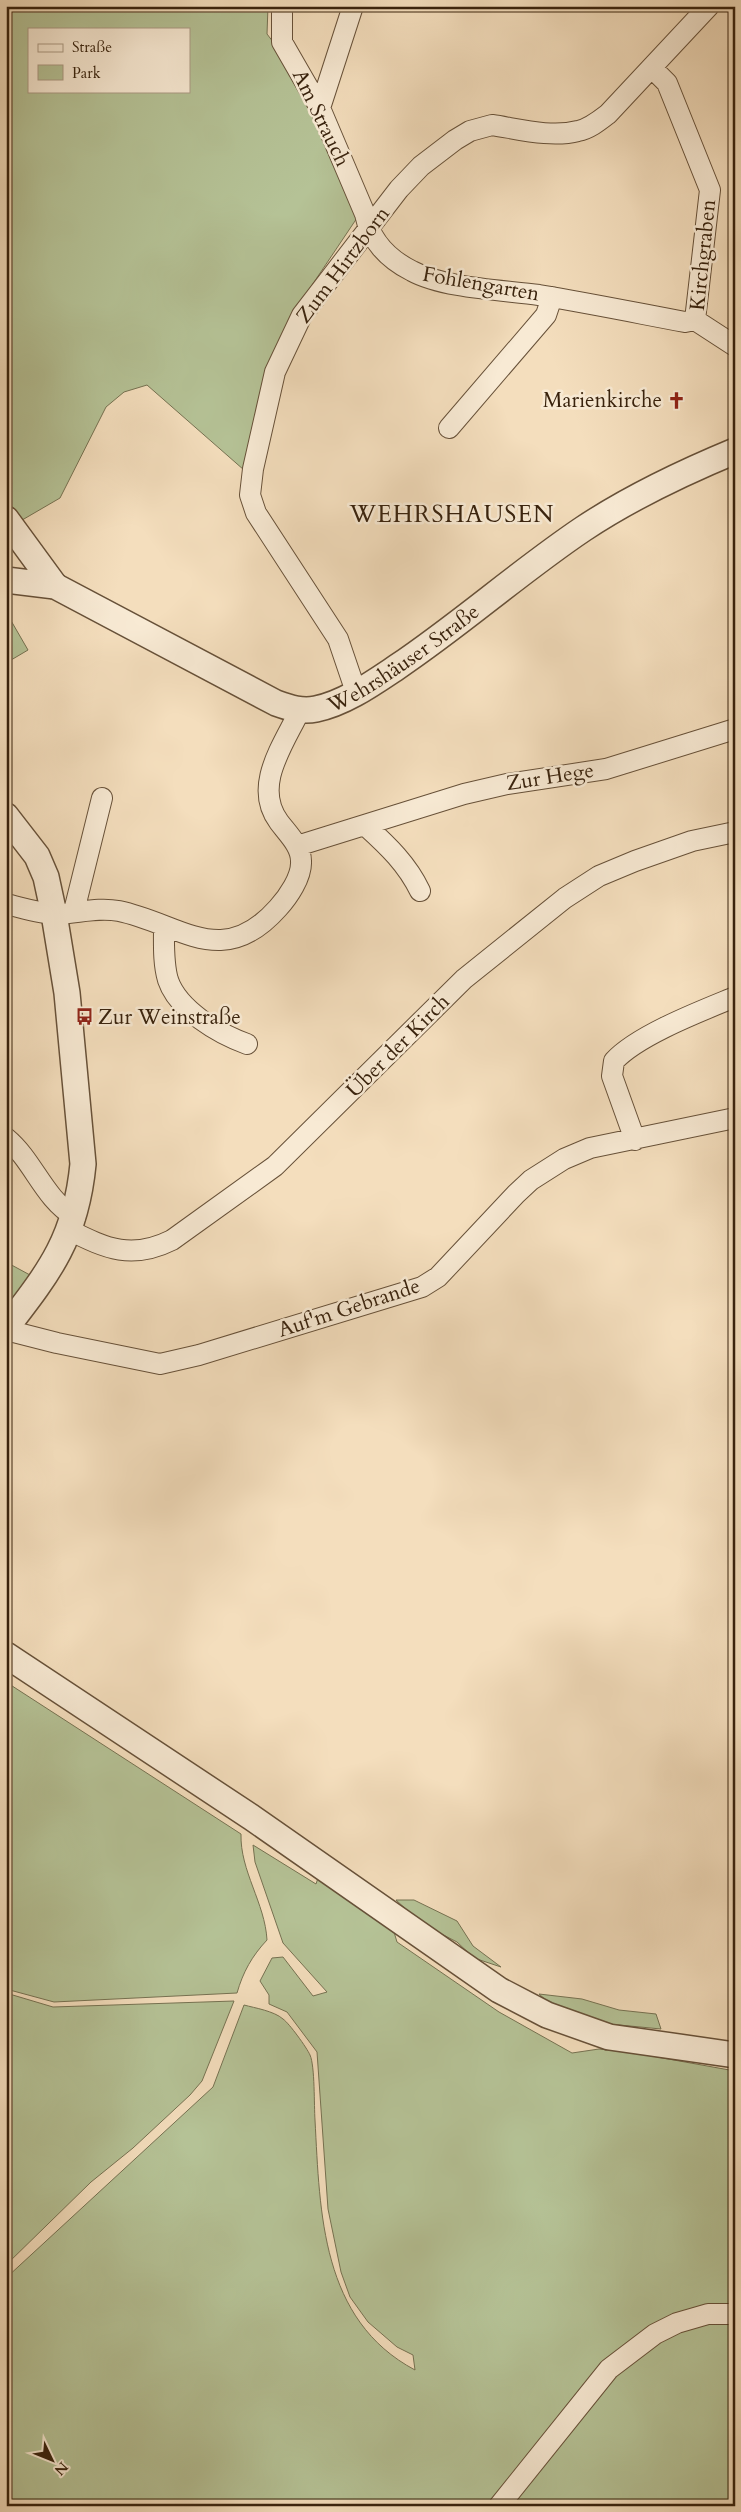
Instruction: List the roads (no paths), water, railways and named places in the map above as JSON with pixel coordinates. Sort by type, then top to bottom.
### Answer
[{"type":"street","name":"Am Strauch","points":[[282,6],[282,42],[320,108],[365,214],[368,230]]},
{"type":"street","points":[[320,108],[354,6]]},
{"type":"street","name":"Zum Hirtzborn","points":[[356,692],[338,638],[256,513],[250,495],[252,470],[275,372],[302,315],[399,189],[421,166],[470,131],[492,126],[562,134],[579,131],[608,114],[709,6]]},
{"type":"street","name":"Kirchgraben","points":[[652,68],[667,83],[710,190],[695,320],[735,346]]},
{"type":"street","name":"Fohlengarten","points":[[368,230],[381,248],[399,264],[427,277],[552,297],[686,322],[695,320]]},
{"type":"street","name":"Fohlengarten","points":[[449,428],[546,315],[552,297]]},
{"type":"street","name":"Wehrshäuser Straße","points":[[6,580],[55,586],[276,703],[300,710],[325,707],[356,692],[406,662],[567,541],[612,511],[662,483],[735,451]]},
{"type":"street","name":"Wehrshäuser Straße","points":[[6,520],[55,586]]},
{"type":"street","points":[[6,904],[41,913],[100,909],[119,911],[200,939],[219,942],[258,927],[283,903],[298,878],[301,862],[297,846],[272,810],[268,792],[283,740],[300,710]]},
{"type":"street","name":"Zur Hege","points":[[297,846],[464,794],[507,784],[606,769],[735,729]]},
{"type":"street","points":[[6,1329],[42,1283],[72,1223],[83,1164],[67,993],[64,912],[102,798]]},
{"type":"street","points":[[6,816],[36,856],[64,912]]},
{"type":"street","points":[[366,826],[401,859],[412,874],[420,891]]},
{"type":"street","name":"Über der Kirch","points":[[6,1138],[23,1155],[51,1198],[72,1223],[117,1250],[129,1252],[154,1249],[172,1240],[275,1166],[464,978],[558,903],[599,876],[635,861],[692,841],[735,832]]},
{"type":"street","points":[[164,926],[165,966],[169,982],[178,998],[213,1029],[247,1044]]},
{"type":"street","points":[[635,1140],[612,1076],[614,1061],[628,1048],[686,1017],[735,997]]},
{"type":"street","name":"Auf'm Gebrande","points":[[6,1329],[57,1343],[160,1364],[199,1355],[422,1287],[438,1277],[516,1194],[545,1170],[590,1148],[735,1118]]},
{"type":"street","points":[[6,1655],[251,1817],[499,1990],[547,2015],[610,2037],[735,2055]]},
{"type":"street","points":[[498,2506],[609,2369],[655,2334],[677,2323],[708,2314],[735,2314]]},
{"type":"place","name":"Marienkirche","points":[[676,400]]},
{"type":"place","name":"Zur Weinstraße","points":[[84,1017]]},
{"type":"district","name":"WEHRSHAUSEN","points":[[452,514]]}]
